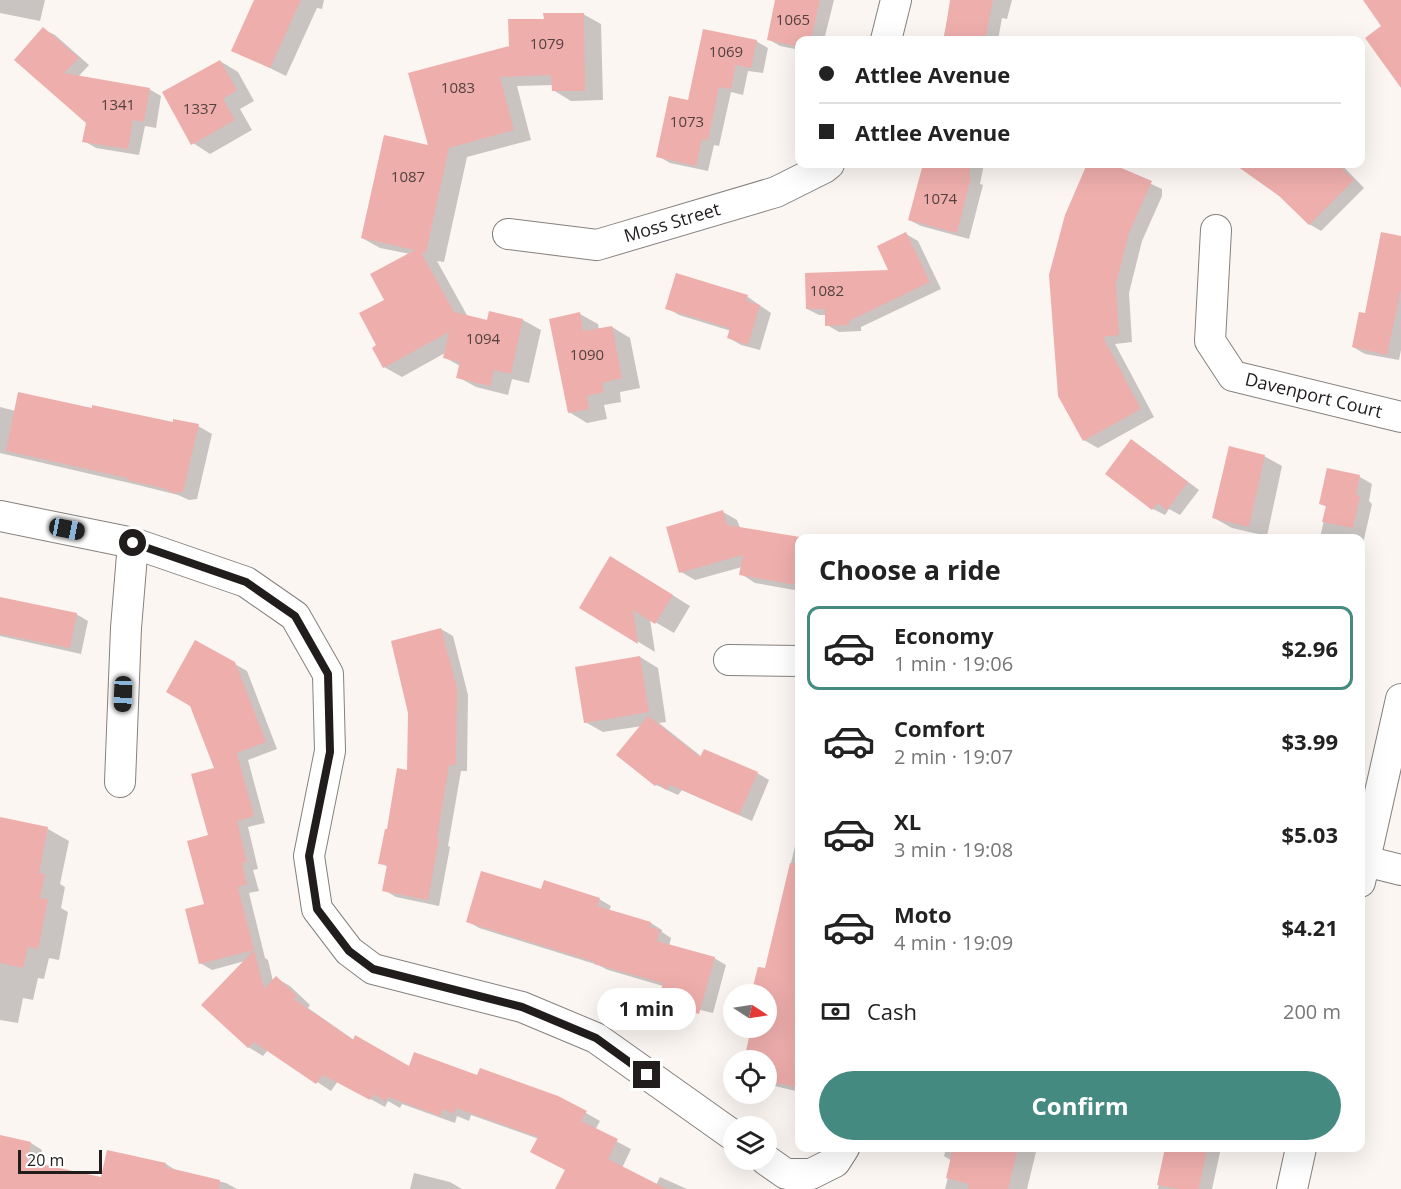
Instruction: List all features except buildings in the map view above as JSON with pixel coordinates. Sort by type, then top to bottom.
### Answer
[{"type":"street","points":[[887,36],[896,0]]},
{"type":"street","name":"Moss Street","points":[[508,234],[597,244],[776,192],[824,168]]},
{"type":"street","name":"Davenport Court","points":[[1216,230],[1210,341],[1233,376],[1401,417]]},
{"type":"street","points":[[0,516],[133,543],[246,582],[295,616],[328,674],[330,752],[309,856],[317,909],[349,951],[373,969],[522,1007],[596,1038],[723,1128]]},
{"type":"street","points":[[120,783],[126,628],[133,543]]},
{"type":"street","points":[[729,660],[795,661]]},
{"type":"street","points":[[1365,862],[1401,699]]},
{"type":"street","points":[[1365,871],[1401,870]]},
{"type":"street","points":[[777,1168],[786,1174],[811,1174],[835,1162],[841,1152]]},
{"type":"street","points":[[1292,1189],[1300,1152]]},
{"type":"route","points":[[133,543],[246,582],[295,616],[328,674],[330,752],[309,856],[317,909],[349,951],[373,969],[522,1007],[596,1038],[647,1075]]}]
